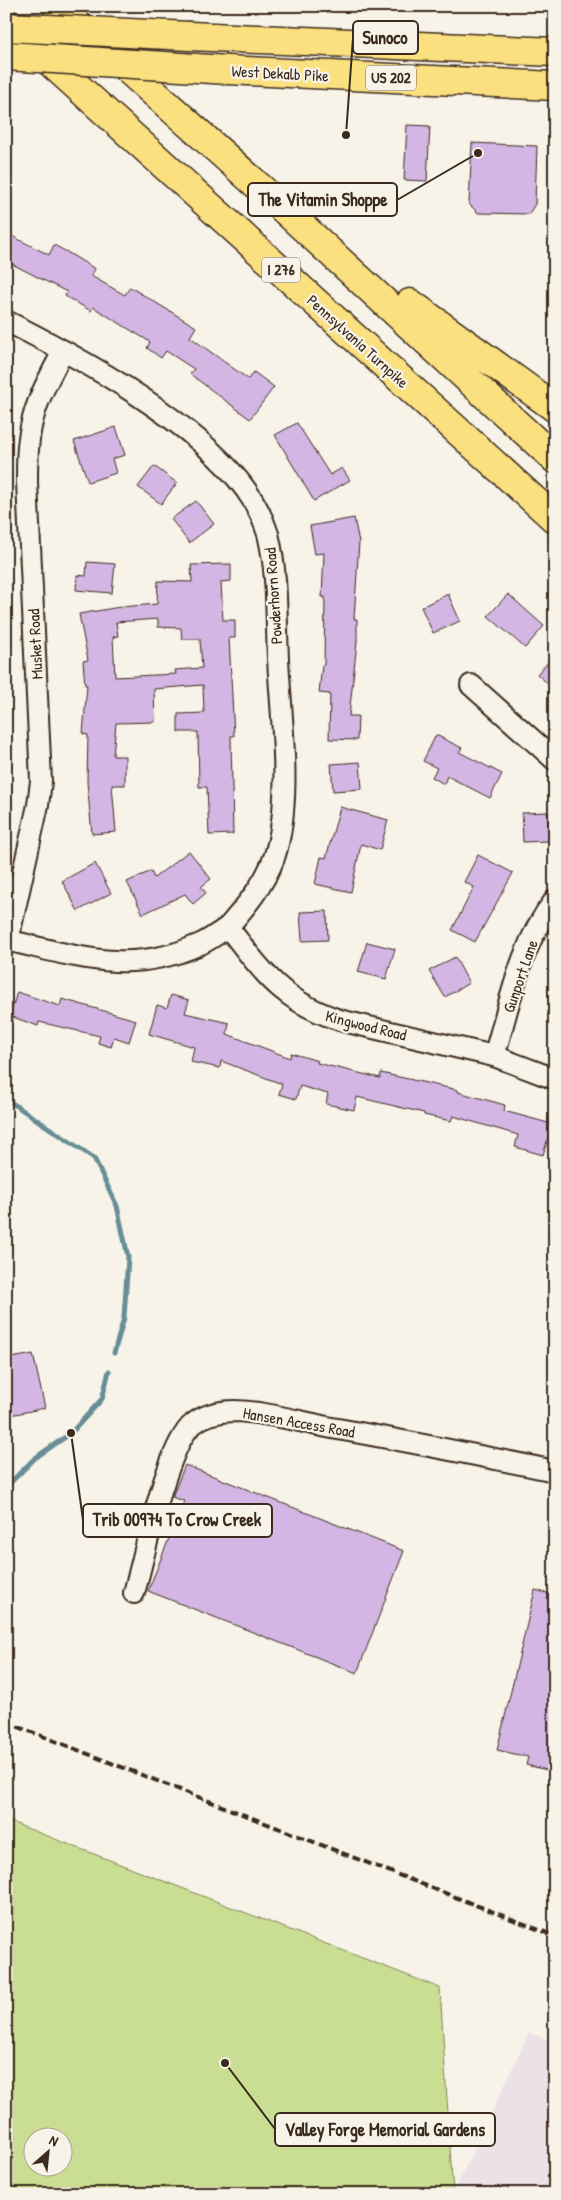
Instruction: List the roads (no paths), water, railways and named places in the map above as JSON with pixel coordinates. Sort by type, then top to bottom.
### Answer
[{"type":"highway","points":[[57,6],[266,193],[555,459]]},
{"type":"highway","name":"Pennsylvania Turnpike","points":[[6,22],[555,519]]},
{"type":"highway","name":"West Dekalb Pike","points":[[6,27],[555,52]]},
{"type":"highway","name":"West Dekalb Pike","points":[[6,56],[228,70],[555,86]]},
{"type":"highway","points":[[266,193],[445,329],[555,408]]},
{"type":"street","name":"Powderhorn Road","points":[[6,321],[63,351],[128,390],[198,442],[227,467],[246,490],[261,514],[273,560],[283,808],[274,858],[263,883],[228,927]]},
{"type":"street","name":"Musket Road","points":[[7,940],[38,806],[41,781],[27,454],[31,426],[38,404],[63,351]]},
{"type":"street","points":[[471,685],[555,760]]},
{"type":"street","name":"Gunport Lane","points":[[494,1056],[524,958],[545,913],[555,900]]},
{"type":"street","points":[[7,940],[95,960],[123,963],[149,960],[174,954],[200,944],[228,927]]},
{"type":"street","name":"Kingwood Road","points":[[228,927],[276,985],[297,1002],[320,1014],[494,1056],[555,1079]]},
{"type":"street","name":"Hansen Access Road","points":[[134,1594],[167,1473],[179,1441],[192,1424],[208,1414],[235,1411],[277,1418],[424,1444],[555,1472]]},
{"type":"waterway","points":[[6,1099],[94,1158],[117,1206],[128,1257],[124,1318],[114,1353]]},
{"type":"waterway","points":[[6,1487],[35,1458],[71,1433],[102,1399],[109,1371]]},
{"type":"railway","points":[[6,1722],[555,1936]]},
{"type":"place","name":"Sunoco","points":[[346,135]]},
{"type":"place","name":"The Vitamin Shoppe","points":[[478,153]]},
{"type":"place","name":"Trib 00974 To Crow Creek","points":[[71,1433]]},
{"type":"place","name":"Valley Forge Memorial Gardens","points":[[225,2063]]}]
